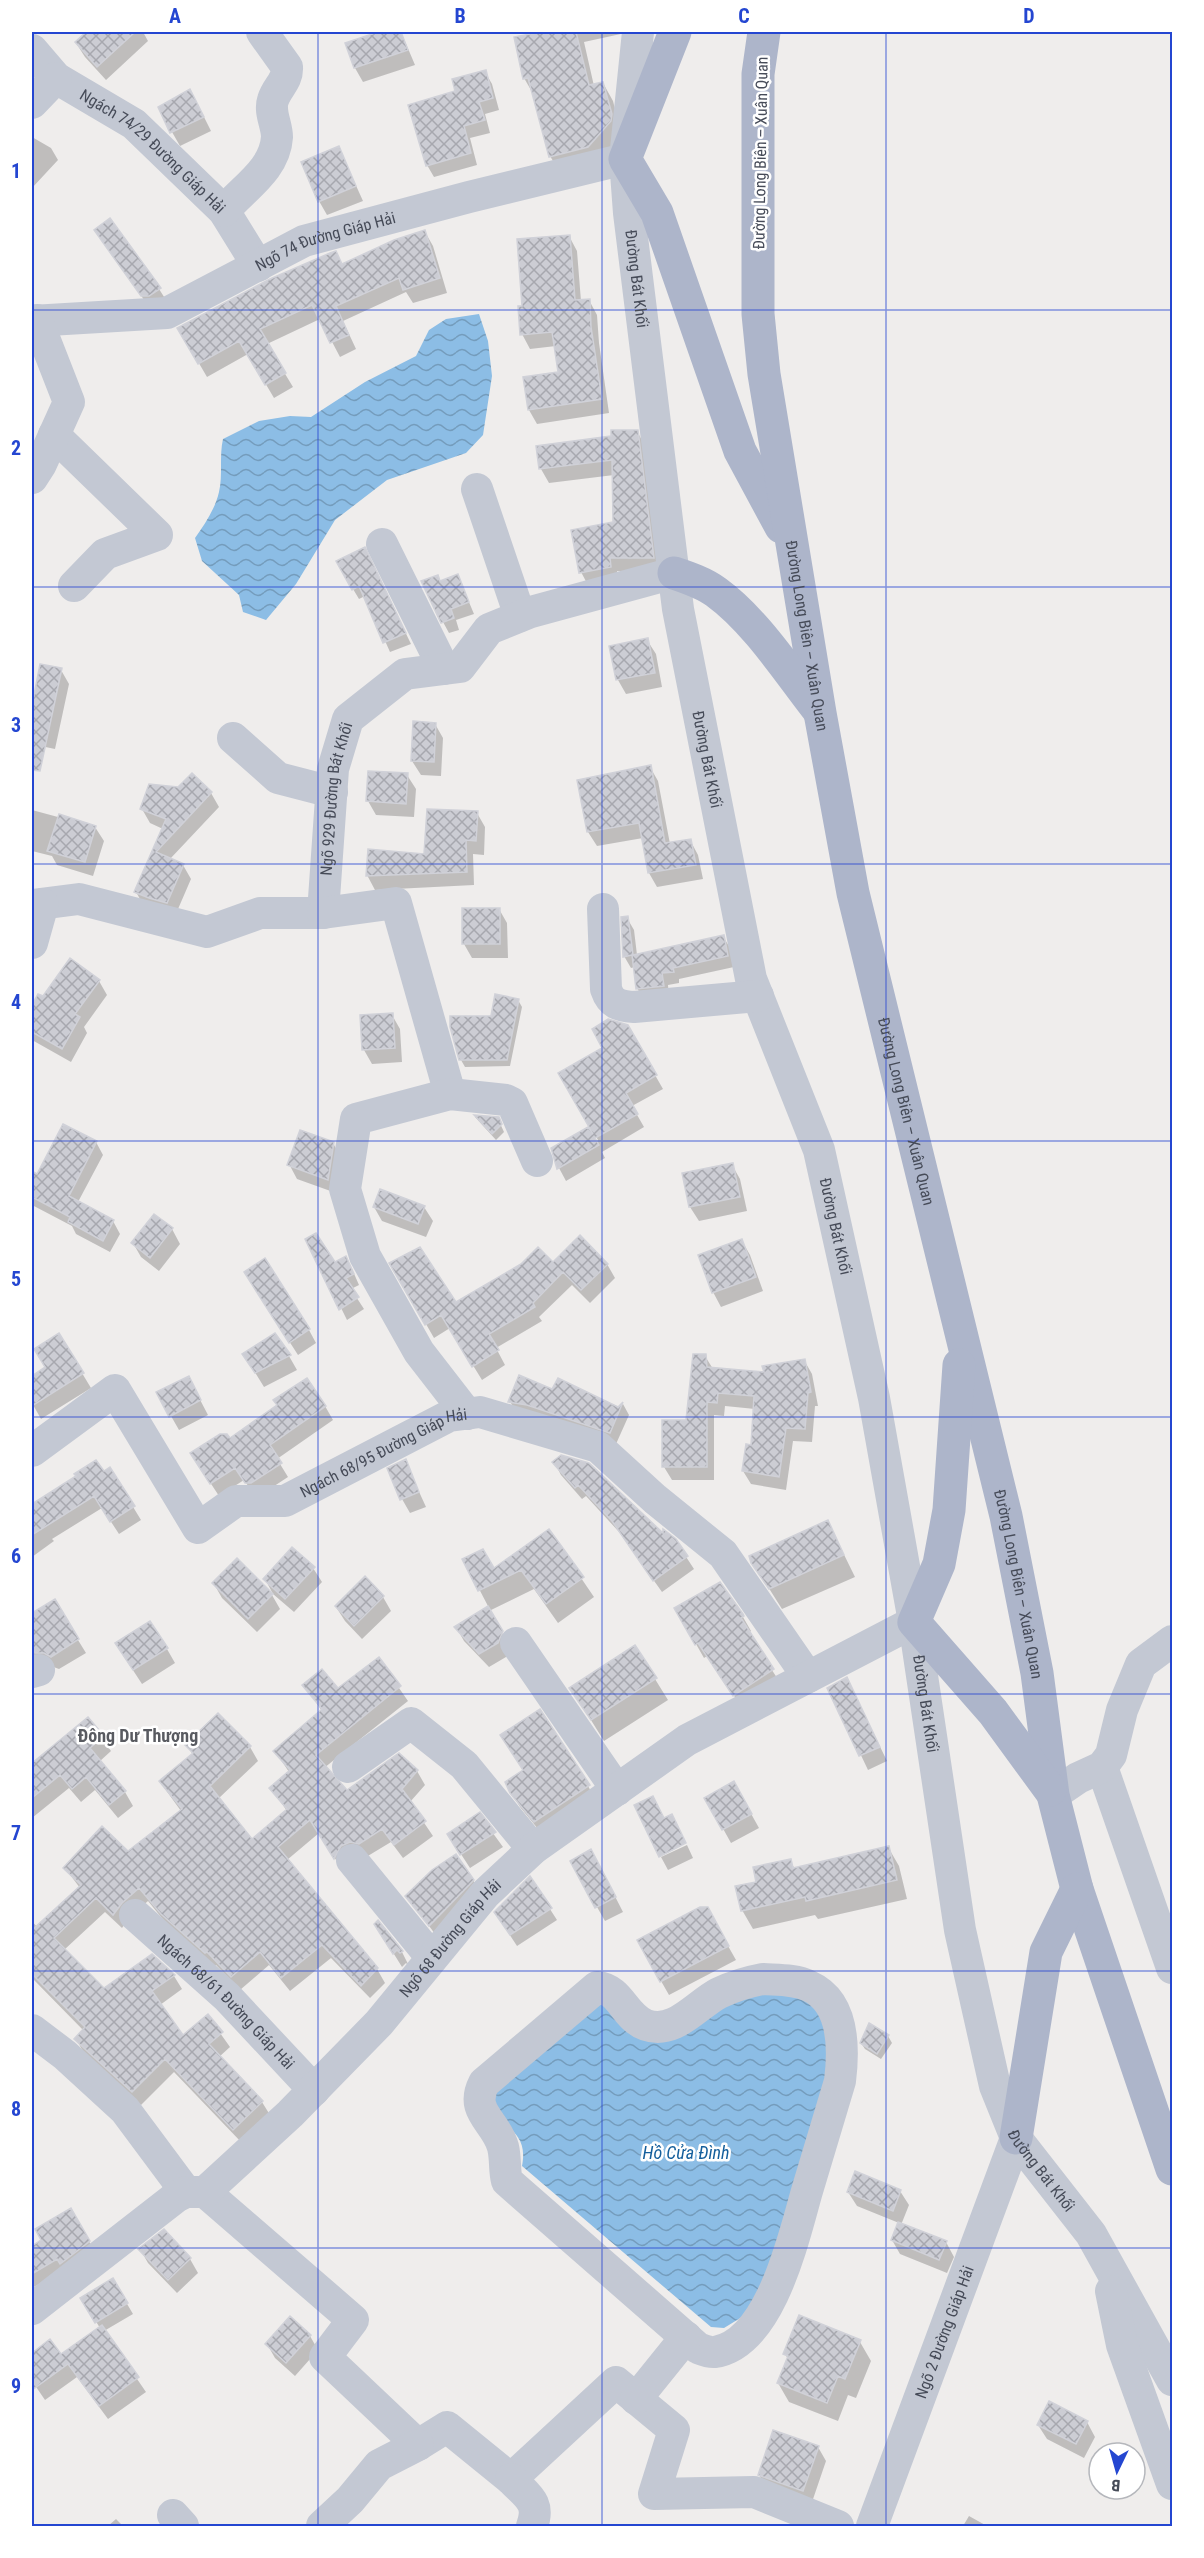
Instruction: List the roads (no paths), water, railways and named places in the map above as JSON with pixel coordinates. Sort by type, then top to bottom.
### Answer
[{"type":"main road","points":[[675,32],[625,159],[657,213],[740,451],[794,550]]},
{"type":"main road","name":"Đường Long Biên – Xuân Quan","points":[[764,32],[758,74],[758,314],[764,374],[820,713],[854,893],[962,1328],[1006,1516],[1037,1673],[1053,1795],[1077,1889],[1173,2169]]},
{"type":"main road","points":[[674,573],[701,583],[728,603],[754,628],[820,713]]},
{"type":"main road","points":[[962,1328],[950,1510],[939,1563],[928,1594],[914,1622],[993,1712],[1053,1795]]},
{"type":"main road","points":[[1016,2138],[1046,1952],[1077,1889]]},
{"type":"street","points":[[224,211],[266,167],[276,143],[272,103],[288,74],[287,67],[262,32]]},
{"type":"street","name":"Đường Bát Khối","points":[[638,32],[625,159],[629,213],[678,609],[751,979],[819,1150],[874,1398],[914,1622],[960,1930],[995,2086],[1016,2138],[1091,2234],[1173,2380]]},
{"type":"street","name":"Ngách 74/29 Đường Giáp Hải","points":[[32,50],[57,78],[134,124],[224,211],[258,266]]},
{"type":"street","points":[[32,103],[57,78]]},
{"type":"street","name":"Ngõ 74 Đường Giáp Hải","points":[[34,320],[167,313],[304,241],[470,196],[625,159]]},
{"type":"street","points":[[32,478],[41,465],[69,402],[34,320]]},
{"type":"street","points":[[54,435],[157,535],[105,554],[74,586]]},
{"type":"street","points":[[477,489],[520,616]]},
{"type":"street","points":[[382,544],[444,669]]},
{"type":"street","name":"Ngõ 929 Đường Bát Khối","points":[[323,913],[333,769],[348,719],[405,674],[460,668],[489,629],[520,616],[674,573]]},
{"type":"street","points":[[233,738],[278,778],[332,792]]},
{"type":"street","points":[[32,943],[38,905],[79,899],[207,932],[260,913],[323,913],[396,903],[450,1094]]},
{"type":"street","points":[[603,909],[606,989],[610,1000],[620,1006],[634,1007],[758,996]]},
{"type":"street","points":[[467,1414],[419,1352],[365,1256],[345,1188],[356,1119],[450,1094],[506,1100],[512,1103],[537,1161]]},
{"type":"street","name":"Ngách 68/95 Đường Giáp Hải","points":[[32,1451],[116,1390],[198,1528],[236,1501],[285,1501],[448,1416],[480,1412],[598,1447],[655,1499],[723,1554],[808,1677]]},
{"type":"street","name":"Ngõ 68 Đường Giáp Hải","points":[[32,2309],[196,2192],[314,2090],[379,2023],[485,1894],[532,1849],[687,1740],[914,1622]]},
{"type":"street","points":[[1053,1795],[1078,1778],[1102,1767],[1111,1755],[1122,1710],[1141,1664],[1173,1641]]},
{"type":"street","points":[[516,1643],[616,1790]]},
{"type":"street","points":[[348,1767],[411,1723],[464,1765],[532,1849]]},
{"type":"street","points":[[1102,1767],[1173,1968]]},
{"type":"street","points":[[352,1860],[432,1958]]},
{"type":"street","name":"Ngách 68/61 Đường Giáp Hải","points":[[135,1915],[227,1997],[314,2090]]},
{"type":"street","points":[[763,1979],[788,1980],[810,1986],[824,1996],[833,2008],[839,2023],[843,2060],[840,2081],[783,2269],[766,2309],[754,2325],[728,2348],[713,2353],[698,2348],[686,2337],[507,2181],[503,2148],[495,2128],[478,2104],[478,2094],[484,2083],[597,1986],[612,1991],[631,2016],[645,2025],[663,2028],[677,2022],[717,1994],[739,1984],[763,1979]]},
{"type":"street","points":[[32,2030],[64,2055],[125,2110],[196,2192],[353,2320],[325,2357],[418,2445]]},
{"type":"street","name":"Ngõ 2 Đường Giáp Hải","points":[[872,2526],[1016,2138]]},
{"type":"street","points":[[1105,2262],[1122,2345],[1173,2484]]},
{"type":"street","points":[[636,2398],[686,2337]]},
{"type":"street","points":[[511,2479],[616,2382],[674,2430],[654,2494],[754,2492],[838,2526]]},
{"type":"street","points":[[322,2526],[350,2500],[379,2465],[447,2427],[511,2479],[533,2502],[536,2510],[532,2526]]},
{"type":"water","points":[[479,314],[488,341],[492,376],[483,435],[466,453],[387,480],[335,520],[296,584],[266,620],[243,612],[239,595],[202,561],[195,538],[217,498],[223,439],[259,421],[290,416],[311,417],[365,382],[416,356],[429,330],[446,319]]},
{"type":"water","name":"Hồ Cửa Đình","points":[[780,1986],[819,2004],[834,2063],[774,2269],[742,2317],[724,2328],[711,2327],[522,2166],[522,2145],[494,2106],[495,2087],[598,1999],[628,2026]]},
{"type":"district","name":"Đông Dư Thượng","points":[[138,1736]]}]
